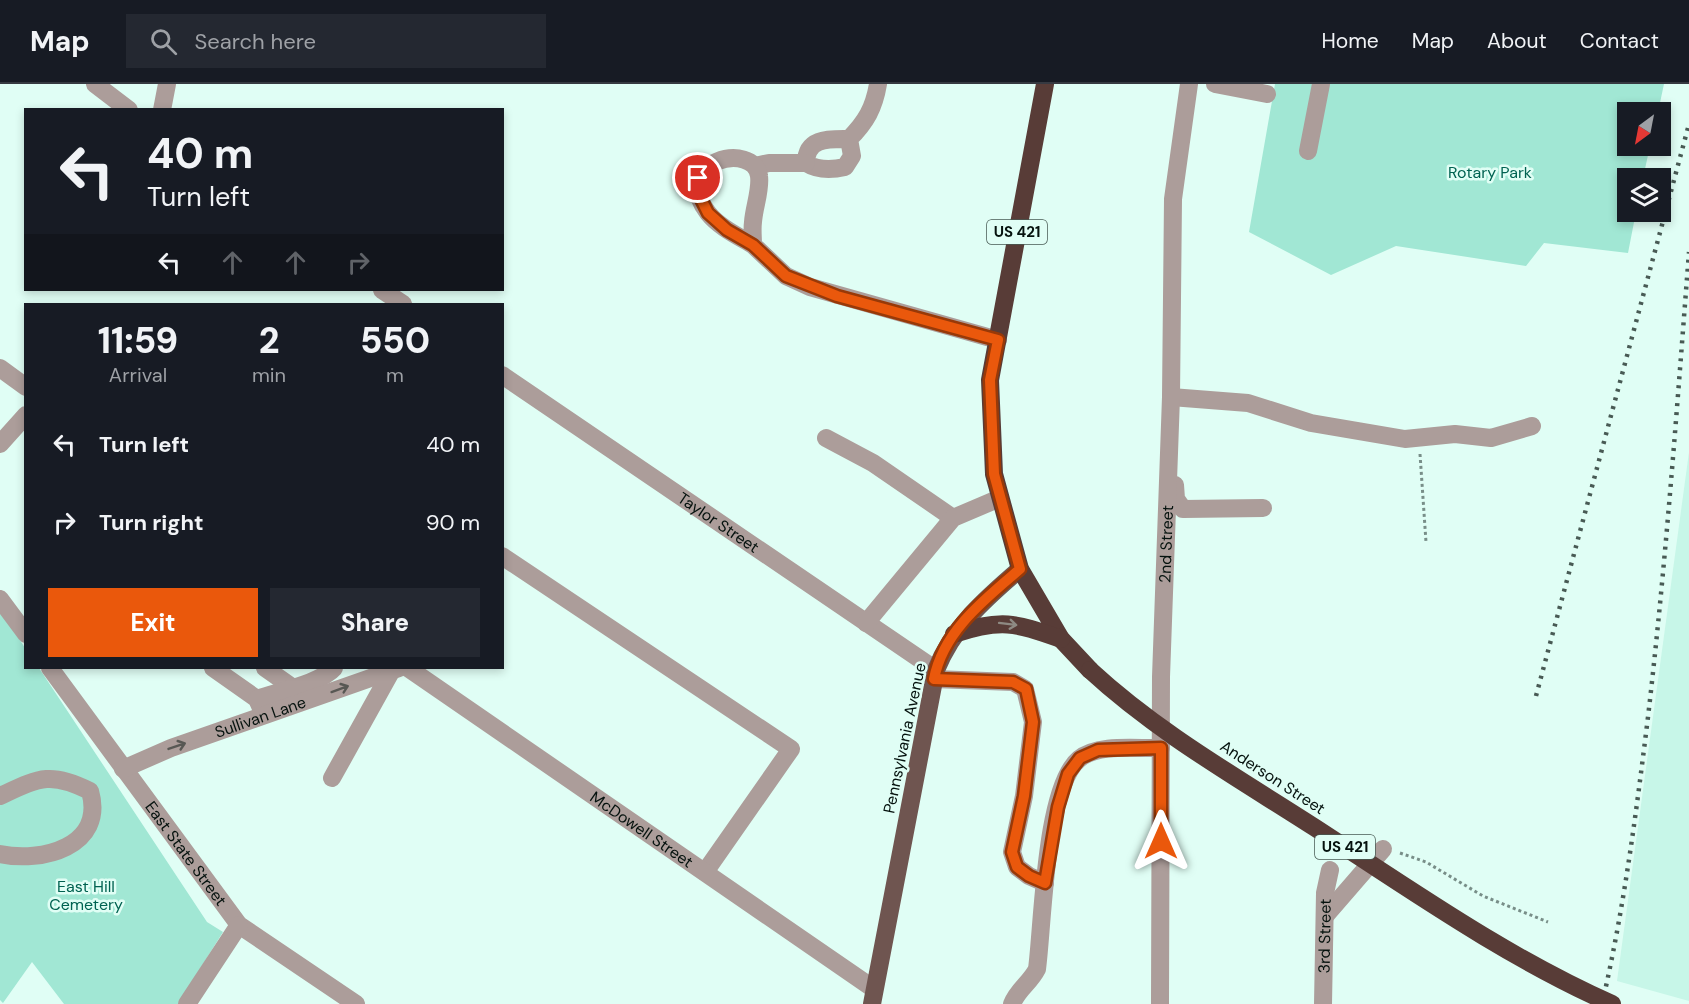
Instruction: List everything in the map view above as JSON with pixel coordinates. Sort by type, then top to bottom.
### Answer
[{"type":"highway","name":"US 421","points":[[1020,569],[994,474],[990,380],[1044,84]]},
{"type":"highway","name":"Anderson Street","points":[[1020,569],[1061,639],[1090,670],[1158,726],[1522,960],[1612,1004]]},
{"type":"highway","points":[[954,634],[996,623],[1022,626],[1061,639]]},
{"type":"main road","name":"Pennsylvania Avenue","points":[[873,996],[935,675],[954,634],[972,611],[1020,569]]},
{"type":"street","points":[[95,84],[126,108]]},
{"type":"street","points":[[162,108],[167,84]]},
{"type":"street","points":[[806,163],[806,156],[811,145],[824,138],[849,139],[867,121],[875,103],[878,84]]},
{"type":"street","name":"2nd Street","points":[[1160,1004],[1161,676],[1168,531],[1180,398],[1173,199],[1189,84]]},
{"type":"street","points":[[1215,84],[1267,93]]},
{"type":"street","points":[[1308,151],[1321,84]]},
{"type":"street","points":[[755,166],[769,163],[806,163],[834,170],[845,167],[852,156],[849,139]]},
{"type":"street","points":[[753,245],[753,222],[759,176],[755,166],[743,159],[721,159],[707,164],[698,178],[698,193],[708,213],[727,230],[753,245],[786,276],[810,287],[998,340]]},
{"type":"street","points":[[384,291],[402,303]]},
{"type":"street","points":[[1,372],[24,386]]},
{"type":"street","name":"Taylor Street","points":[[504,376],[866,623],[935,675]]},
{"type":"street","points":[[1183,509],[1176,499],[1174,478],[1180,427],[1180,398],[1248,403],[1311,423],[1405,440],[1455,434],[1491,438],[1532,426]]},
{"type":"street","points":[[0,444],[24,417]]},
{"type":"street","points":[[826,438],[873,463],[953,518]]},
{"type":"street","points":[[866,623],[953,518],[1000,498]]},
{"type":"street","points":[[1183,509],[1263,508]]},
{"type":"street","points":[[1168,531],[1183,509]]},
{"type":"street","points":[[504,557],[791,749],[705,872]]},
{"type":"street","points":[[0,599],[24,631]]},
{"type":"street","name":"East State Street","points":[[51,669],[239,925],[357,1004]]},
{"type":"street","points":[[214,669],[261,707],[292,687],[333,669]]},
{"type":"street","points":[[266,669],[292,687]]},
{"type":"street","name":"Sullivan Lane","points":[[123,769],[261,707],[396,669]]},
{"type":"street","points":[[332,778],[399,669]]},
{"type":"street","name":"McDowell Street","points":[[401,669],[705,872],[873,996]]},
{"type":"street","points":[[935,675],[1013,682],[1026,689],[1033,722],[1024,796],[1012,852],[1017,867],[1029,876],[1045,883]]},
{"type":"street","points":[[1012,1004],[1018,990],[1030,983],[1037,969],[1045,883],[1058,807],[1068,774],[1080,758],[1098,750],[1161,748]]},
{"type":"street","points":[[0,796],[39,778],[54,778],[90,791],[93,802],[86,829],[66,848],[35,857],[0,854]]},
{"type":"street","points":[[1324,916],[1383,849]]},
{"type":"street","name":"3rd Street","points":[[1323,1004],[1324,916],[1326,883],[1330,870]]},
{"type":"street","points":[[187,1004],[239,925]]},
{"type":"path","points":[[1423,438],[1419,450],[1426,542]]},
{"type":"path","points":[[1383,849],[1426,862],[1483,896],[1548,922]]},
{"type":"shaded area","points":[[1689,452],[1689,1001],[1617,981]]},
{"type":"green space","name":"Rotary Park","points":[[1275,84],[1664,84],[1660,102],[1617,102],[1617,156],[1648,156],[1645,168],[1617,168],[1617,222],[1634,222],[1628,253],[1544,243],[1526,266],[1396,246],[1331,275],[1249,232]]},
{"type":"green space","name":"East Hill Cemetery","points":[[0,609],[24,646],[24,669],[40,669],[207,922],[223,932],[178,1004],[64,1004],[32,962],[3,1003],[0,1000]]},
{"type":"railway","points":[[1536,696],[1689,124]]},
{"type":"railway","points":[[1602,1004],[1623,897],[1648,717],[1666,543],[1689,252]]},
{"type":"route","points":[[698,178],[698,193],[708,213],[727,230],[753,245],[767,261],[786,276],[837,296],[998,340],[990,380],[994,474],[1020,569],[972,611],[954,634],[942,655],[934,679],[1013,682],[1026,689],[1033,722],[1024,796],[1012,852],[1017,867],[1029,876],[1045,883],[1046,866],[1058,807],[1068,774],[1080,758],[1098,750],[1161,748],[1161,841]]}]
